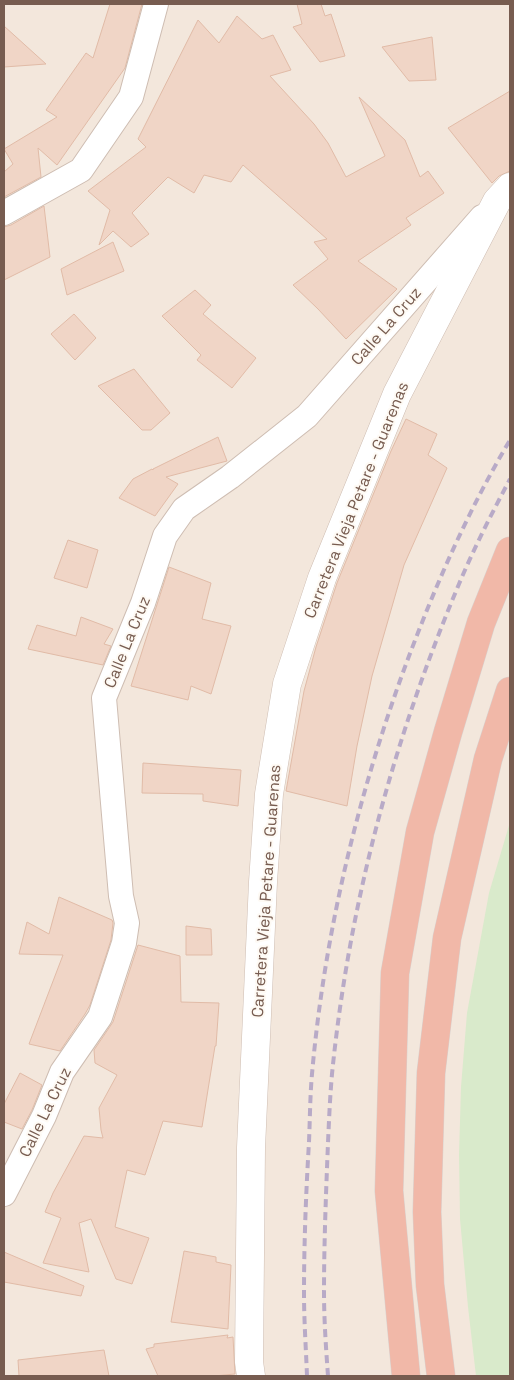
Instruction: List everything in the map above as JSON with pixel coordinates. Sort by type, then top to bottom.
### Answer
[{"type":"highway","points":[[406,1376],[389,1191],[395,973],[420,832],[481,623],[510,551]]},
{"type":"highway","points":[[441,1376],[430,1285],[427,1212],[431,1072],[447,938],[488,759],[510,691]]},
{"type":"street","points":[[4,213],[81,170],[131,97],[156,4]]},
{"type":"street","name":"Calle La Cruz","points":[[4,1194],[44,1116],[62,1072],[100,1017],[124,943],[127,923],[120,896],[104,698],[143,603],[166,536],[184,509],[230,478],[307,416],[503,194]]},
{"type":"street","name":"Carretera Vieja Petare - Guarenas","points":[[251,1376],[249,1352],[251,1148],[263,882],[269,794],[288,684],[322,578],[397,394],[503,194]]},
{"type":"shaded area","points":[[4,4],[510,4],[510,1376],[4,1376]]},
{"type":"green space","points":[[510,822],[510,1376],[476,1376],[460,1219],[461,1087],[467,1013],[489,893]]},
{"type":"building","points":[[110,4],[142,4],[125,68],[57,165],[38,148],[41,177],[4,197],[4,172],[13,164],[4,149],[57,117],[46,110],[86,53],[93,58]]},
{"type":"building","points":[[297,4],[321,4],[325,16],[331,14],[345,56],[320,62],[293,27],[302,24]]},
{"type":"building","points":[[237,16],[262,39],[273,35],[291,70],[270,76],[314,124],[328,143],[346,177],[385,156],[359,97],[405,140],[420,177],[428,171],[444,193],[406,218],[411,225],[358,261],[397,289],[346,339],[293,285],[328,259],[314,242],[327,239],[243,165],[231,182],[204,175],[194,193],[168,177],[132,213],[149,234],[131,247],[113,231],[99,245],[110,210],[88,191],[146,147],[138,139],[198,20],[219,43]]},
{"type":"building","points":[[4,26],[46,64],[4,67]]},
{"type":"building","points":[[432,37],[436,80],[409,81],[382,47]]},
{"type":"building","points":[[510,91],[510,171],[499,176],[492,183],[448,128]]},
{"type":"building","points":[[44,206],[50,257],[4,280],[4,227]]},
{"type":"building","points":[[113,242],[124,271],[67,295],[61,269]]},
{"type":"building","points":[[195,290],[211,305],[203,314],[256,358],[232,388],[197,360],[201,355],[162,316]]},
{"type":"building","points":[[74,314],[96,338],[75,360],[51,334]]},
{"type":"building","points":[[134,369],[170,413],[151,430],[142,430],[98,386]]},
{"type":"building","points":[[406,419],[437,434],[428,455],[447,468],[404,565],[372,676],[357,746],[347,806],[286,791],[304,691],[316,647],[337,583]]},
{"type":"building","points":[[218,437],[227,461],[166,477],[178,484],[155,516],[119,498],[133,479]]},
{"type":"building","points":[[68,540],[98,550],[87,588],[54,578]]},
{"type":"building","points":[[169,567],[211,583],[202,619],[231,626],[211,694],[191,686],[188,700],[131,686]]},
{"type":"building","points":[[81,617],[113,629],[104,644],[111,646],[103,665],[28,649],[37,625],[76,636]]},
{"type":"building","points":[[143,763],[241,770],[238,806],[203,801],[203,794],[142,793]]},
{"type":"building","points":[[59,897],[112,920],[113,923],[111,940],[90,1005],[60,1051],[29,1044],[63,955],[19,954],[27,922],[49,934]]},
{"type":"building","points":[[186,926],[211,929],[212,955],[186,955]]},
{"type":"building","points":[[138,945],[180,956],[181,1002],[219,1003],[216,1046],[202,1127],[163,1121],[145,1175],[127,1170],[115,1227],[149,1238],[132,1284],[116,1279],[91,1219],[79,1223],[89,1272],[43,1263],[61,1218],[45,1212],[53,1193],[84,1136],[103,1138],[99,1108],[117,1075],[95,1063],[94,1050],[113,1022]]},
{"type":"building","points":[[20,1073],[42,1085],[22,1129],[4,1122],[4,1104]]},
{"type":"building","points":[[184,1251],[216,1257],[216,1262],[231,1265],[228,1329],[171,1322]]},
{"type":"building","points":[[4,1252],[84,1286],[81,1296],[4,1282]]},
{"type":"building","points":[[228,1335],[227,1338],[233,1337],[235,1374],[158,1376],[146,1349],[154,1347],[154,1344]]},
{"type":"building","points":[[104,1350],[109,1376],[19,1376],[18,1360]]},
{"type":"railway","points":[[307,1376],[304,1255],[311,1082],[317,1023],[344,871],[370,772],[413,644],[464,525],[510,440]]},
{"type":"railway","points":[[328,1376],[324,1274],[332,1074],[350,948],[362,886],[394,763],[435,643],[471,557],[510,479]]}]
